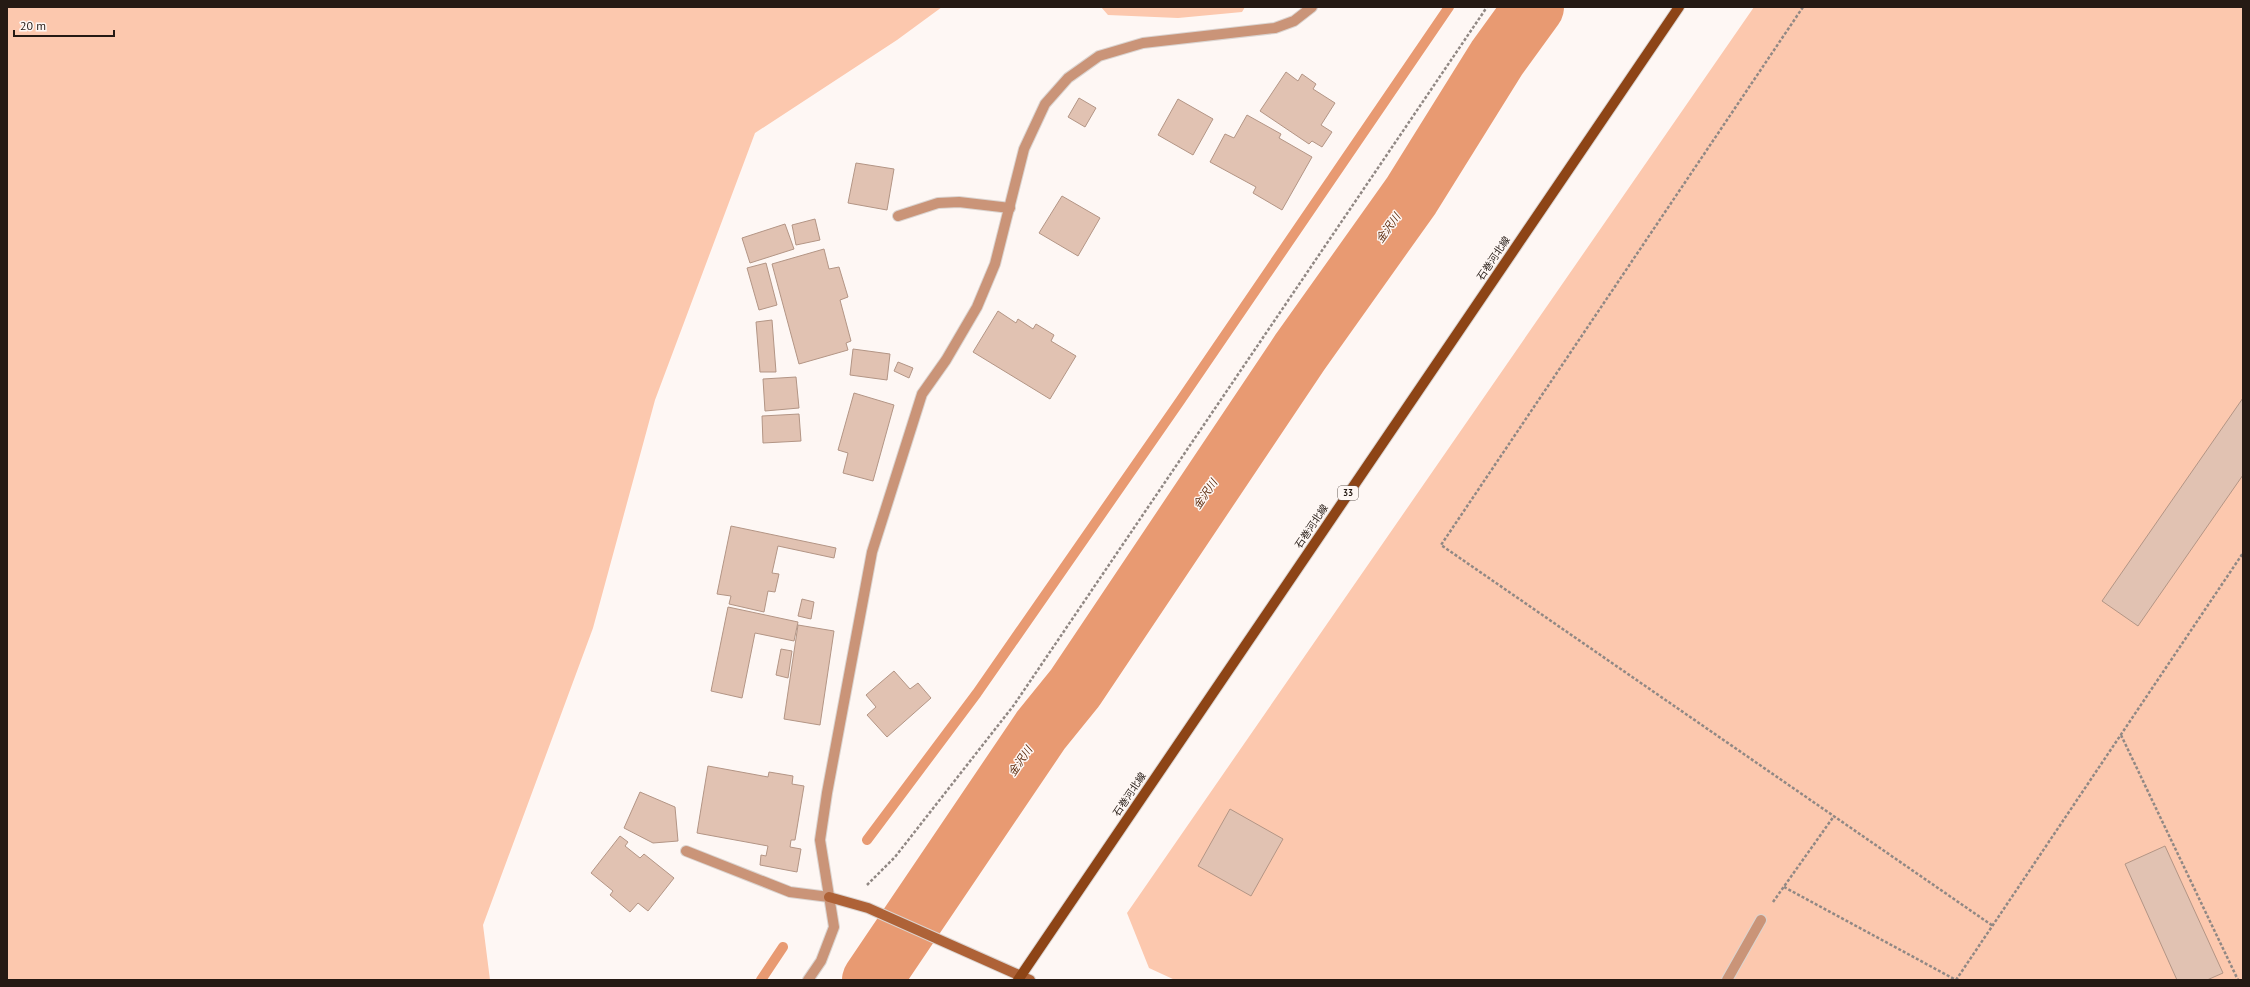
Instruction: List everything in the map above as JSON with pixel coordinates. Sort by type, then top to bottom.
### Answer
[{"type":"main road","name":"石巻河北線","points":[[1023,979],[1680,7]]},
{"type":"street","points":[[808,980],[821,962],[834,927],[820,840],[827,793],[872,552],[922,394],[946,360],[977,307],[995,264],[1024,149],[1046,104],[1068,78],[1099,56],[1143,43],[1275,28],[1294,21],[1312,7]]},
{"type":"street","points":[[898,216],[945,203],[959,202],[1010,208]]},
{"type":"street","points":[[686,851],[790,892],[829,897],[868,908],[953,944],[1023,979]]},
{"type":"street","points":[[1727,980],[1761,920]]},
{"type":"path","points":[[850,902],[894,857],[1014,705],[1487,7]]},
{"type":"path","points":[[1803,7],[1441,545],[1993,926]]},
{"type":"path","points":[[1784,887],[1956,980],[2243,553]]},
{"type":"path","points":[[2121,735],[2238,980]]},
{"type":"path","points":[[1761,920],[1834,816]]},
{"type":"shaded area","points":[[7,7],[942,7],[897,40],[755,133],[655,400],[593,628],[483,925],[490,980],[7,980]]},
{"type":"shaded area","points":[[1101,7],[1245,7],[1242,12],[1178,18],[1108,15]]},
{"type":"shaded area","points":[[1754,7],[2243,7],[2243,980],[1175,980],[1149,968],[1127,913]]},
{"type":"building","points":[[1286,72],[1298,81],[1302,74],[1316,84],[1313,89],[1335,103],[1321,125],[1332,132],[1322,147],[1312,141],[1309,144],[1260,111]]},
{"type":"building","points":[[1079,98],[1096,108],[1085,127],[1068,117]]},
{"type":"building","points":[[1178,99],[1213,119],[1193,155],[1158,135]]},
{"type":"building","points":[[1247,115],[1281,134],[1279,138],[1312,157],[1282,210],[1253,193],[1256,187],[1210,162],[1225,134],[1234,138]]},
{"type":"building","points":[[856,163],[894,169],[887,210],[848,203]]},
{"type":"building","points":[[1062,196],[1100,218],[1078,256],[1039,233]]},
{"type":"building","points":[[815,219],[820,240],[796,245],[792,225]]},
{"type":"building","points":[[785,224],[794,249],[750,263],[742,238]]},
{"type":"building","points":[[824,249],[829,269],[839,267],[848,297],[840,300],[851,341],[846,343],[848,350],[799,364],[772,264]]},
{"type":"building","points":[[766,263],[777,305],[759,310],[747,268]]},
{"type":"building","points":[[998,311],[1016,323],[1018,319],[1033,329],[1036,324],[1054,335],[1051,341],[1076,356],[1050,399],[973,352]]},
{"type":"building","points":[[772,320],[776,372],[760,372],[756,322]]},
{"type":"building","points":[[853,349],[890,354],[887,380],[850,375]]},
{"type":"building","points":[[898,362],[913,368],[909,378],[894,371]]},
{"type":"building","points":[[796,377],[799,408],[765,411],[763,379]]},
{"type":"building","points":[[854,393],[894,405],[873,481],[843,473],[848,453],[838,450]]},
{"type":"building","points":[[2243,398],[2243,475],[2138,626],[2102,601]]},
{"type":"building","points":[[799,414],[801,441],[763,443],[762,416]]},
{"type":"building","points":[[731,526],[836,548],[834,558],[778,546],[772,573],[779,574],[775,592],[768,591],[764,612],[729,604],[731,596],[717,594]]},
{"type":"building","points":[[802,599],[814,602],[811,619],[798,616]]},
{"type":"building","points":[[728,607],[798,622],[794,641],[755,633],[742,698],[711,691]]},
{"type":"building","points":[[798,625],[834,631],[820,725],[784,719]]},
{"type":"building","points":[[781,649],[792,651],[788,678],[776,675]]},
{"type":"building","points":[[894,671],[910,689],[918,683],[931,698],[887,737],[867,715],[876,707],[866,695]]},
{"type":"building","points":[[708,766],[768,777],[769,772],[793,776],[792,784],[804,786],[795,840],[791,840],[790,847],[801,849],[797,872],[760,865],[761,855],[766,856],[768,846],[697,833]]},
{"type":"building","points":[[640,792],[675,807],[678,841],[653,843],[624,828]]},
{"type":"building","points":[[1230,809],[1283,839],[1251,896],[1198,866]]},
{"type":"building","points":[[620,836],[628,842],[625,846],[640,858],[644,854],[674,878],[648,911],[638,903],[630,912],[610,895],[613,891],[591,873]]},
{"type":"building","points":[[2165,846],[2223,973],[2207,980],[2177,980],[2125,864]]},
{"type":"waterway","points":[[867,840],[977,693],[1180,401],[1449,7]]},
{"type":"waterway","name":"金沢川","points":[[872,980],[1041,730],[1075,688],[1300,352],[1411,196],[1497,58],[1534,7]]},
{"type":"waterway","points":[[761,980],[783,947]]}]
